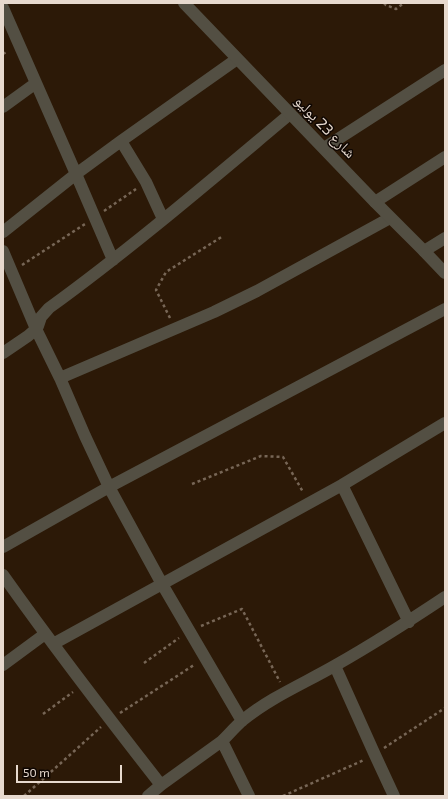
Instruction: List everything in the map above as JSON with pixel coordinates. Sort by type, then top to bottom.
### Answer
[{"type":"street","name":"شارع 23 يوليو","points":[[184,3],[390,218],[445,273]]},
{"type":"street","points":[[3,8],[113,260]]},
{"type":"street","points":[[3,232],[76,174],[237,59]]},
{"type":"street","points":[[324,148],[445,70]]},
{"type":"street","points":[[3,107],[36,83]]},
{"type":"street","points":[[3,353],[36,329],[44,313],[113,260],[290,114]]},
{"type":"street","points":[[121,141],[146,182],[163,219]]},
{"type":"street","points":[[375,202],[445,157]]},
{"type":"street","points":[[60,378],[176,330],[214,312],[257,291],[390,218]]},
{"type":"street","points":[[424,251],[445,238]]},
{"type":"street","points":[[3,251],[36,329],[60,378],[109,487],[162,584],[242,721]]},
{"type":"street","points":[[3,547],[109,487],[445,308]]},
{"type":"street","points":[[53,644],[342,485],[445,424]]},
{"type":"street","points":[[342,485],[409,622]]},
{"type":"street","points":[[3,575],[109,720],[162,785]]},
{"type":"street","points":[[148,796],[222,742],[253,712],[285,692],[335,666],[409,622],[445,597]]},
{"type":"street","points":[[3,665],[45,634]]},
{"type":"street","points":[[335,666],[394,796]]},
{"type":"street","points":[[222,742],[249,796]]},
{"type":"path","points":[[384,3],[396,8],[404,3]]},
{"type":"path","points":[[12,272],[146,182]]},
{"type":"path","points":[[176,330],[156,290],[166,272],[223,236]]},
{"type":"path","points":[[192,484],[261,456],[283,457],[309,503]]},
{"type":"path","points":[[144,663],[190,631],[242,609],[285,692]]},
{"type":"path","points":[[43,714],[84,685]]},
{"type":"path","points":[[283,796],[375,755],[445,708]]}]
